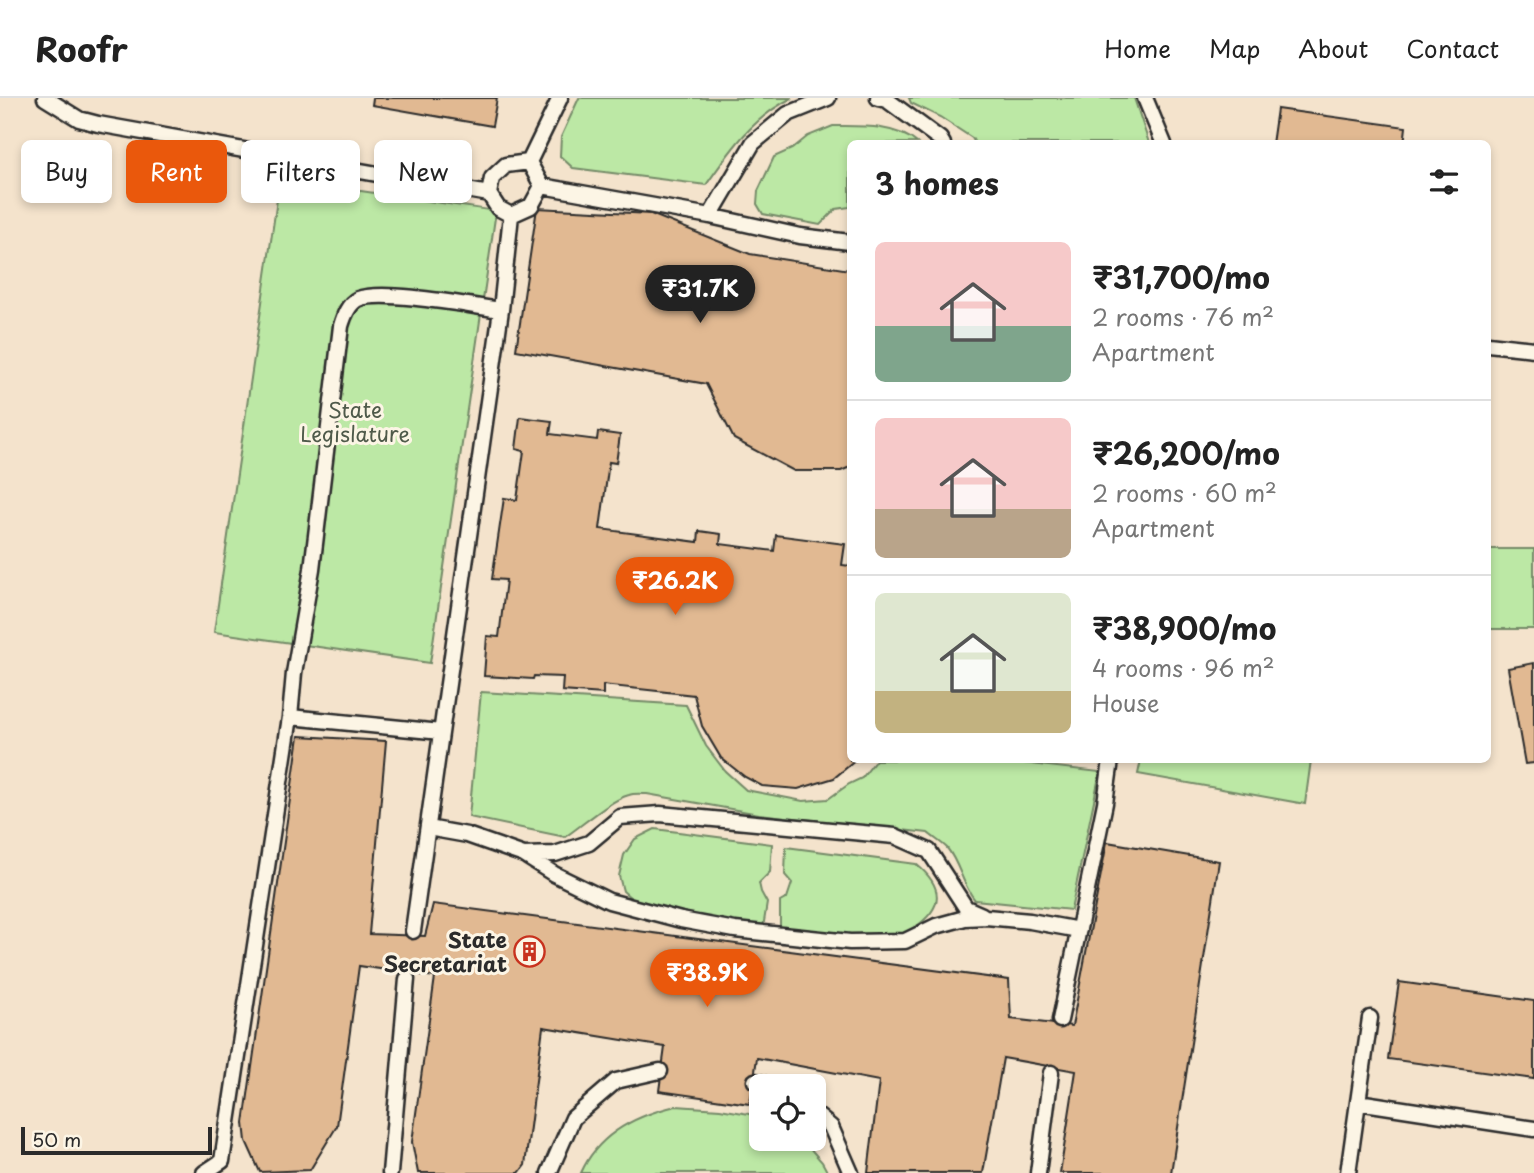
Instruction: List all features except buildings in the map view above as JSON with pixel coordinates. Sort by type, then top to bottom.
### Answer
[{"type":"lane","points":[[45,98],[79,119],[98,124],[489,194]]},
{"type":"lane","points":[[529,162],[559,98]]},
{"type":"lane","points":[[710,216],[753,143],[788,114],[828,98]]},
{"type":"lane","points":[[878,98],[887,100],[941,140]]},
{"type":"lane","points":[[1145,98],[1162,140]]},
{"type":"lane","points":[[511,215],[498,208],[489,194],[492,178],[506,165],[529,162]]},
{"type":"lane","points":[[529,162],[542,186]]},
{"type":"lane","points":[[511,215],[531,206],[542,186]]},
{"type":"lane","points":[[542,186],[710,216],[800,236],[847,242]]},
{"type":"lane","points":[[413,931],[501,310],[511,215]]},
{"type":"lane","points":[[204,1173],[222,1161],[290,717],[294,673],[312,569],[341,326],[345,312],[357,300],[377,296],[501,310]]},
{"type":"lane","points":[[1491,344],[1534,349]]},
{"type":"lane","points":[[290,717],[441,732]]},
{"type":"lane","points":[[1060,1020],[1105,803],[1111,763]]},
{"type":"lane","points":[[524,855],[555,854],[589,843],[620,817],[660,814],[895,836],[929,851],[966,908],[986,917]]},
{"type":"lane","points":[[428,828],[467,835],[524,855],[554,874],[609,901],[735,930],[850,942],[905,941],[946,923],[965,918],[986,917],[1030,921],[1079,930]]},
{"type":"lane","points":[[390,1173],[407,979]]},
{"type":"lane","points":[[1348,1173],[1370,1018]]},
{"type":"lane","points":[[549,1173],[573,1118],[616,1081],[660,1072]]},
{"type":"lane","points":[[1038,1173],[1051,1073]]},
{"type":"lane","points":[[1358,1102],[1534,1129]]},
{"type":"lane","points":[[826,1123],[831,1127],[851,1173]]},
{"type":"green space","points":[[579,98],[792,98],[754,125],[706,185],[573,168],[560,156],[561,137]]},
{"type":"green space","points":[[909,98],[1134,98],[1148,140],[973,140],[940,117],[911,103]]},
{"type":"green space","points":[[833,126],[866,126],[899,132],[912,140],[847,140],[847,207],[836,209],[820,225],[763,214],[757,204],[758,191],[774,157],[792,149],[808,136]]},
{"type":"green space","name":"State Legislature","points":[[360,191],[374,193],[374,203],[442,203],[496,211],[430,663],[214,632],[277,203],[360,203]]},
{"type":"green space","points":[[1491,549],[1534,549],[1534,629],[1491,629]]},
{"type":"green space","points":[[481,692],[686,705],[706,746],[725,771],[746,790],[803,801],[828,799],[862,778],[874,763],[1023,763],[1100,772],[1071,910],[975,900],[951,854],[928,833],[759,814],[647,794],[633,794],[622,798],[605,807],[565,837],[469,817]]},
{"type":"green space","points":[[1140,763],[1311,763],[1305,804],[1138,774]]},
{"type":"green space","points":[[655,829],[772,844],[770,872],[759,883],[767,903],[763,928],[641,907],[623,891],[619,876],[624,855],[635,839]]},
{"type":"green space","points":[[786,847],[916,864],[928,875],[934,886],[937,895],[935,905],[923,922],[900,937],[780,930],[780,902],[787,898],[792,883],[785,875]]},
{"type":"green space","points":[[676,1106],[749,1114],[749,1151],[812,1151],[828,1173],[581,1173],[588,1159],[608,1137],[633,1121]]},
{"type":"place","name":"State Secretariat","points":[[530,951]]}]
